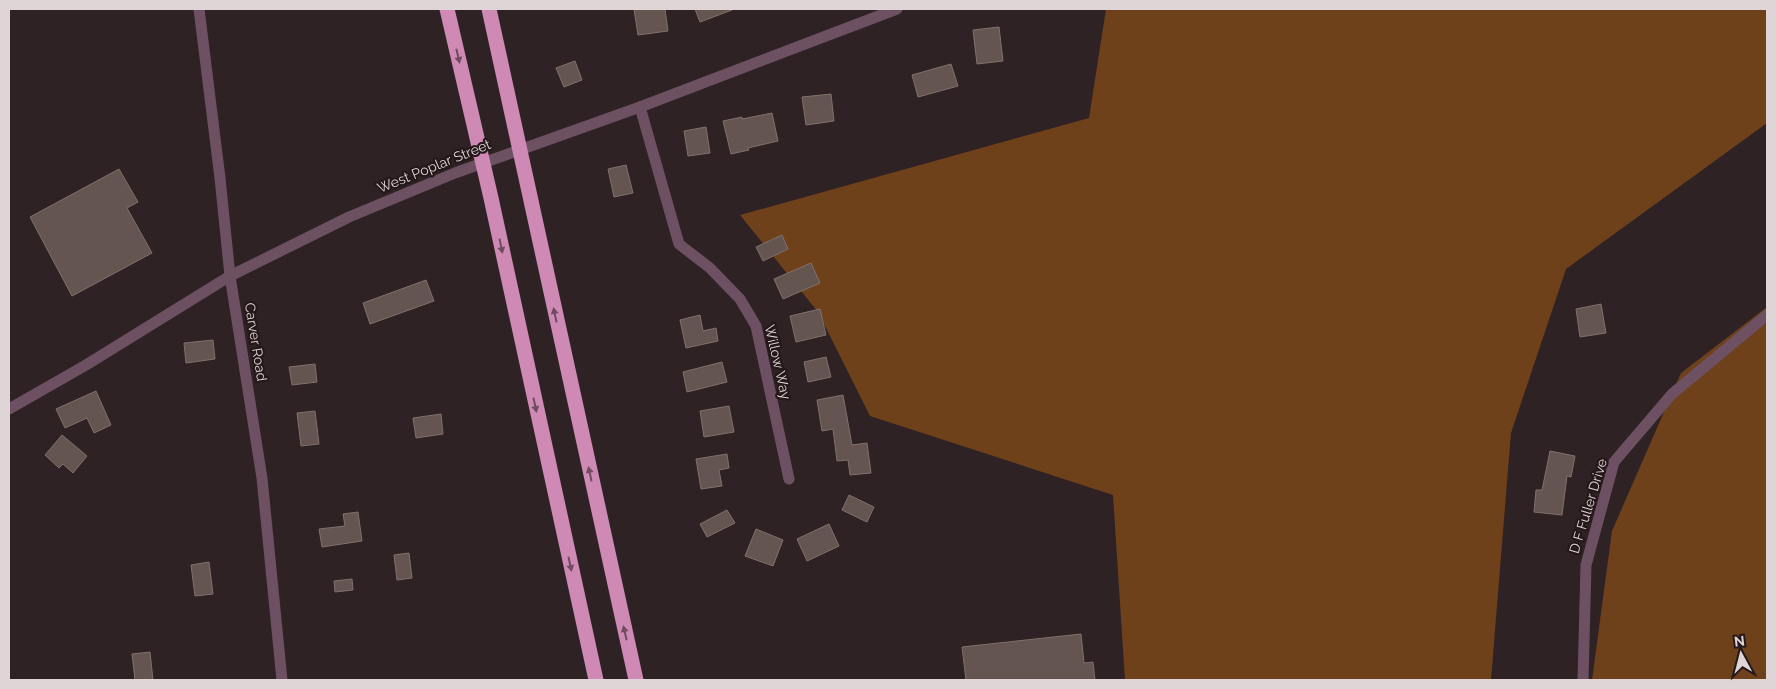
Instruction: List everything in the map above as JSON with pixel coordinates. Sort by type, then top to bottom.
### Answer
[{"type":"highway","points":[[447,9],[491,198],[596,680]]},
{"type":"highway","points":[[489,9],[526,185],[636,680]]},
{"type":"street","name":"Carver Road","points":[[198,9],[220,178],[230,276],[262,478],[282,680]]},
{"type":"street","name":"West Poplar Street","points":[[9,409],[86,366],[230,276],[349,217],[446,176],[640,107],[897,9]]},
{"type":"street","name":"Willow Way","points":[[640,107],[679,244],[710,268],[740,299],[756,326],[788,478]]},
{"type":"street","name":"D F Fuller Drive","points":[[1583,680],[1586,565],[1614,462],[1672,394],[1767,314]]},
{"type":"shaded area","points":[[1106,9],[1767,9],[1767,123],[1566,269],[1511,433],[1491,680],[1125,680],[1113,495],[870,416],[818,312],[740,215],[1089,118]]},
{"type":"shaded area","points":[[1767,307],[1767,680],[1592,680],[1612,531],[1681,373]]},
{"type":"building","points":[[634,9],[665,9],[668,31],[638,35]]},
{"type":"building","points":[[695,9],[732,9],[732,10],[700,22]]},
{"type":"building","points":[[999,27],[1003,61],[977,64],[973,30]]},
{"type":"building","points":[[575,61],[582,80],[564,87],[556,68]]},
{"type":"building","points":[[951,64],[958,86],[918,97],[912,75]]},
{"type":"building","points":[[831,94],[834,121],[806,125],[802,97]]},
{"type":"building","points":[[772,113],[778,141],[731,154],[723,121]]},
{"type":"building","points":[[706,127],[710,153],[688,156],[684,131]]},
{"type":"building","points":[[626,165],[633,193],[614,197],[608,169]]},
{"type":"building","points":[[119,169],[138,202],[127,208],[152,253],[72,296],[30,217]]},
{"type":"building","points":[[782,235],[788,249],[763,261],[756,247]]},
{"type":"building","points":[[811,263],[820,283],[783,299],[774,279]]},
{"type":"building","points":[[426,280],[434,301],[370,324],[363,303]]},
{"type":"building","points":[[1601,304],[1606,333],[1580,337],[1576,309]]},
{"type":"building","points":[[820,309],[826,335],[796,342],[790,316]]},
{"type":"building","points":[[700,315],[703,331],[716,328],[718,341],[686,348],[680,320]]},
{"type":"building","points":[[213,340],[215,359],[186,363],[184,343]]},
{"type":"building","points":[[826,357],[831,377],[808,382],[804,362]]},
{"type":"building","points":[[722,362],[727,382],[687,392],[683,372]]},
{"type":"building","points":[[315,364],[317,382],[292,385],[289,367]]},
{"type":"building","points":[[96,391],[111,425],[94,433],[87,418],[65,428],[56,409]]},
{"type":"building","points":[[843,395],[852,445],[867,443],[871,473],[850,475],[848,460],[837,461],[833,429],[822,431],[817,400]]},
{"type":"building","points":[[729,406],[734,432],[704,437],[700,411]]},
{"type":"building","points":[[315,411],[319,444],[301,446],[297,413]]},
{"type":"building","points":[[441,414],[443,434],[416,438],[413,418]]},
{"type":"building","points":[[62,435],[87,456],[73,473],[63,464],[59,468],[45,455]]},
{"type":"building","points":[[1550,451],[1575,456],[1571,477],[1567,476],[1562,515],[1534,512],[1536,490],[1542,490]]},
{"type":"building","points":[[727,454],[729,468],[719,470],[722,486],[701,489],[696,459]]},
{"type":"building","points":[[849,495],[874,507],[867,522],[842,510]]},
{"type":"building","points":[[727,510],[735,523],[707,537],[700,524]]},
{"type":"building","points":[[358,512],[362,541],[322,547],[319,529],[345,526],[343,514]]},
{"type":"building","points":[[829,524],[839,546],[807,561],[797,539]]},
{"type":"building","points":[[756,529],[783,540],[773,566],[745,556]]},
{"type":"building","points":[[409,553],[412,578],[397,580],[394,555]]},
{"type":"building","points":[[209,562],[213,594],[195,596],[191,565]]},
{"type":"building","points":[[352,579],[353,590],[335,592],[334,581]]},
{"type":"building","points":[[1081,634],[1084,663],[1093,662],[1095,680],[966,680],[962,647]]},
{"type":"building","points":[[150,652],[153,680],[135,680],[132,654]]}]
